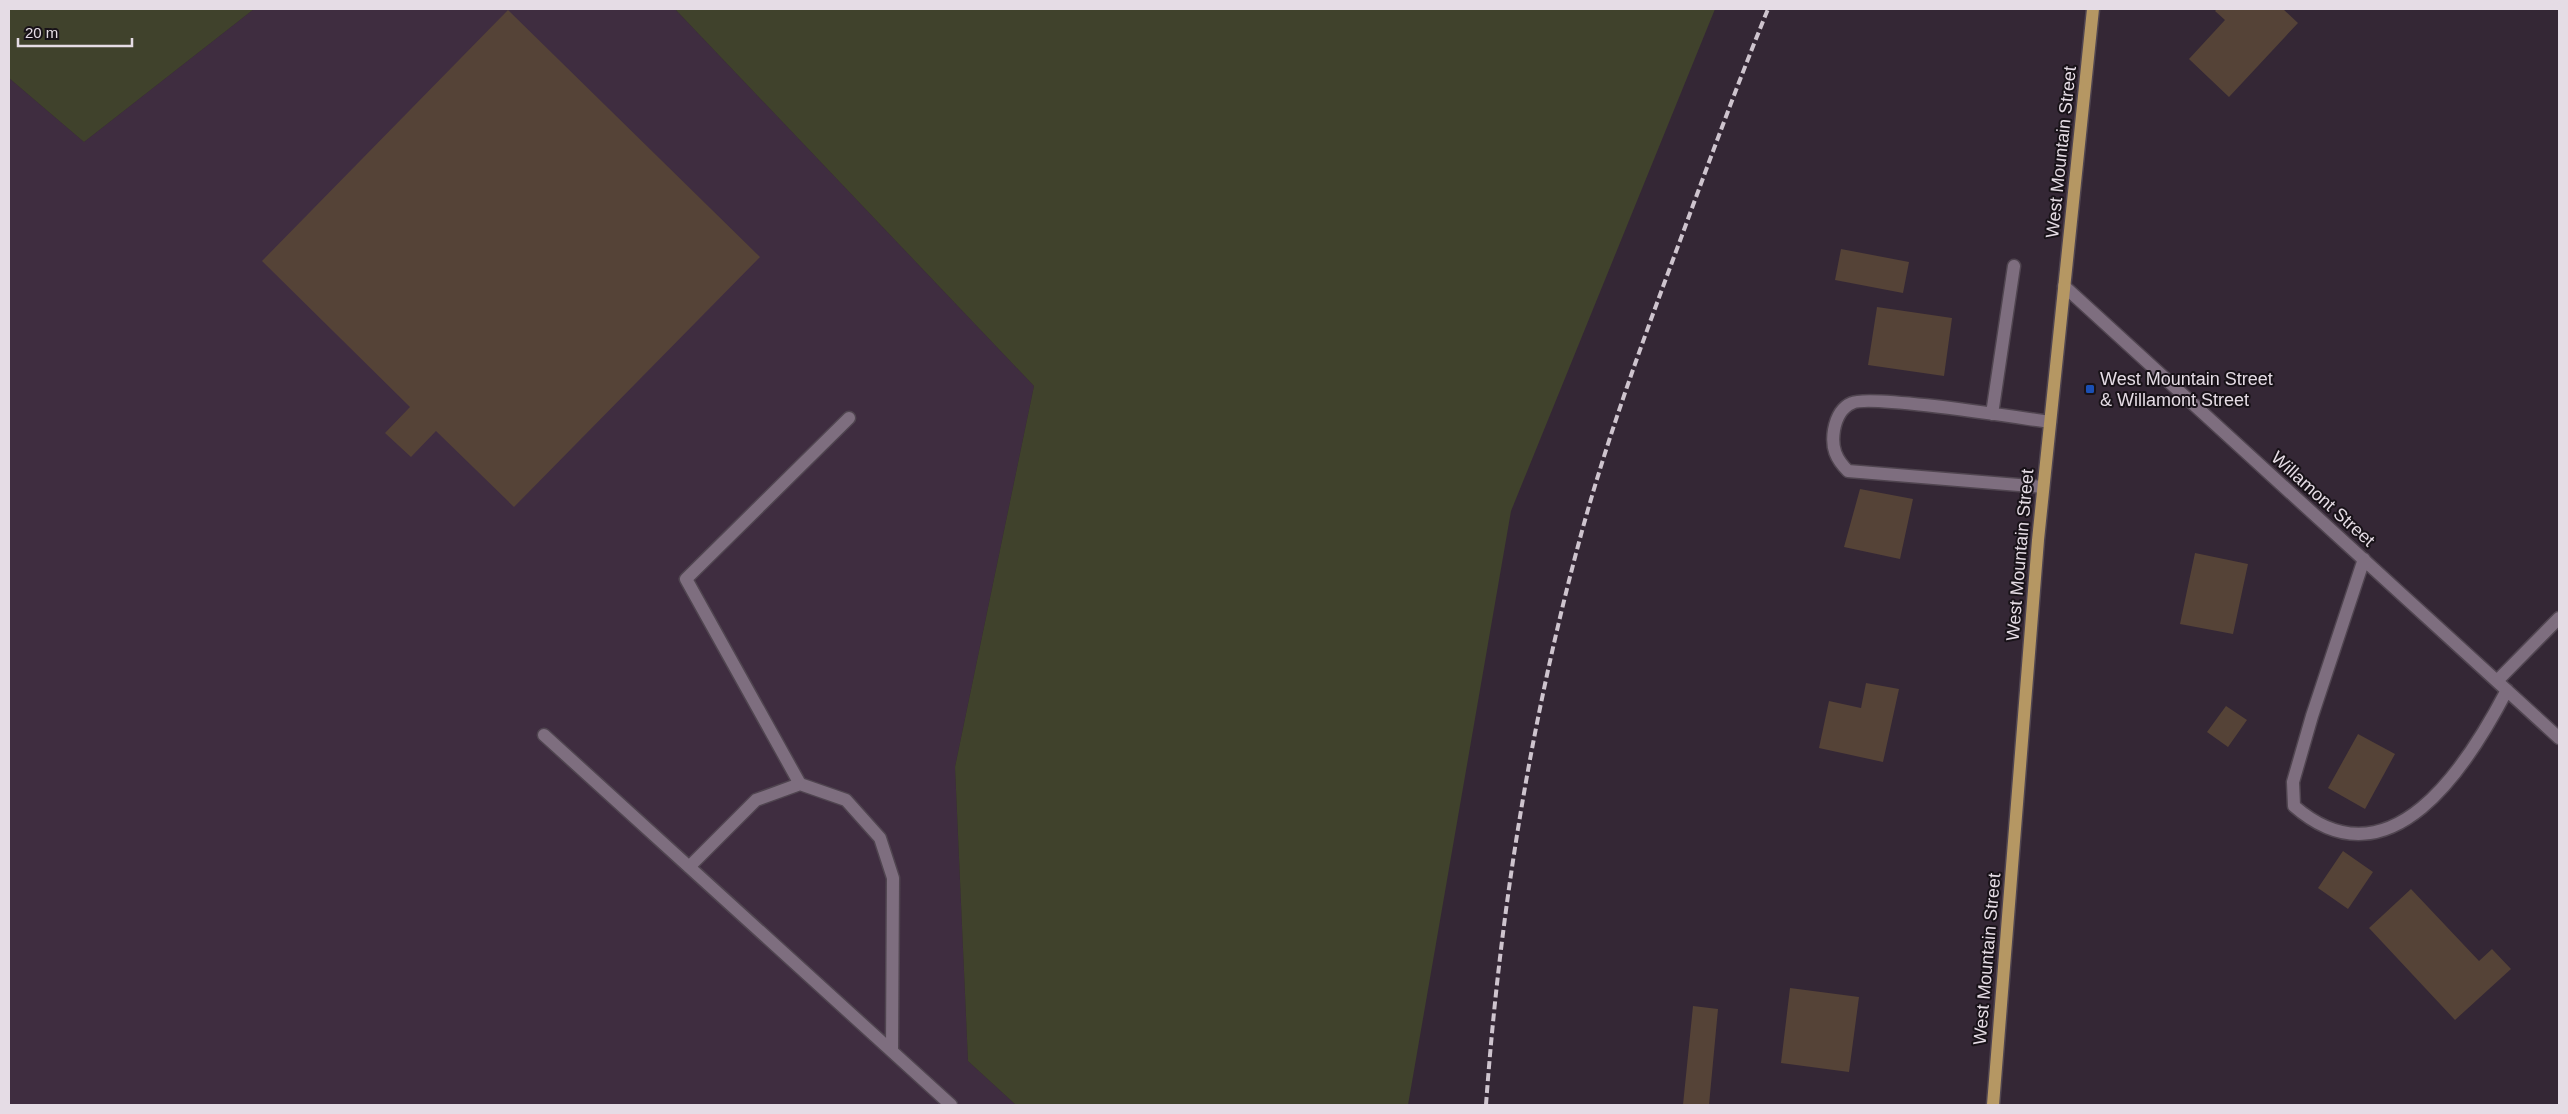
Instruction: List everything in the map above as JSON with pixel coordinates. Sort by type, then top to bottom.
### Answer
[{"type":"main road","name":"West Mountain Street","points":[[1993,1105],[2043,487],[2093,9]]},
{"type":"street","points":[[1992,414],[2014,266]]},
{"type":"street","name":"Willamont Street","points":[[2064,286],[2559,738]]},
{"type":"street","points":[[2043,487],[1848,471],[1840,463],[1834,451],[1836,421],[1842,409],[1853,402],[1886,401],[2050,422]]},
{"type":"street","points":[[800,784],[686,579],[849,418]]},
{"type":"street","points":[[2364,559],[2293,782],[2294,806],[2307,817],[2327,827],[2356,833],[2385,830],[2410,819],[2438,793],[2466,761],[2486,731],[2507,690]]},
{"type":"street","points":[[2497,681],[2559,618]]},
{"type":"street","points":[[544,735],[951,1105]]},
{"type":"street","points":[[689,866],[756,800],[800,784],[846,800],[880,838],[893,878],[892,1050]]},
{"type":"shaded area","points":[[254,9],[675,9],[1034,386],[955,767],[968,1061],[1016,1105],[9,1105],[9,78],[84,142]]},
{"type":"green space","points":[[9,9],[254,9],[84,142],[9,78]]},
{"type":"green space","points":[[675,9],[1715,9],[1511,511],[1408,1105],[1016,1105],[968,1061],[955,767],[1034,386]]},
{"type":"building","points":[[2217,9],[2283,9],[2298,23],[2229,97],[2189,59],[2225,20],[2215,11]]},
{"type":"building","points":[[508,10],[760,257],[514,507],[436,431],[411,457],[385,433],[410,407],[262,261]]},
{"type":"building","points":[[1841,249],[1909,262],[1903,293],[1835,280]]},
{"type":"building","points":[[1877,307],[1952,318],[1944,376],[1868,365]]},
{"type":"building","points":[[1860,489],[1913,499],[1900,559],[1844,547]]},
{"type":"building","points":[[2195,553],[2248,564],[2233,634],[2180,624]]},
{"type":"building","points":[[1866,683],[1899,689],[1883,762],[1819,748],[1829,701],[1861,708]]},
{"type":"building","points":[[2226,706],[2247,720],[2228,747],[2207,732]]},
{"type":"building","points":[[2358,734],[2395,754],[2365,809],[2328,788]]},
{"type":"building","points":[[2343,851],[2373,872],[2348,909],[2318,888]]},
{"type":"building","points":[[2411,889],[2479,961],[2492,949],[2511,969],[2455,1020],[2369,928]]},
{"type":"building","points":[[1790,988],[1859,997],[1849,1072],[1781,1063]]},
{"type":"building","points":[[1693,1006],[1718,1009],[1709,1105],[1683,1105]]},
{"type":"railway","points":[[1486,1105],[1500,960],[1520,816],[1547,673],[1582,531],[1604,457],[1654,311],[1768,9]]},
{"type":"place","name":"West Mountain Street & Willamont Street","points":[[2090,389]]}]
